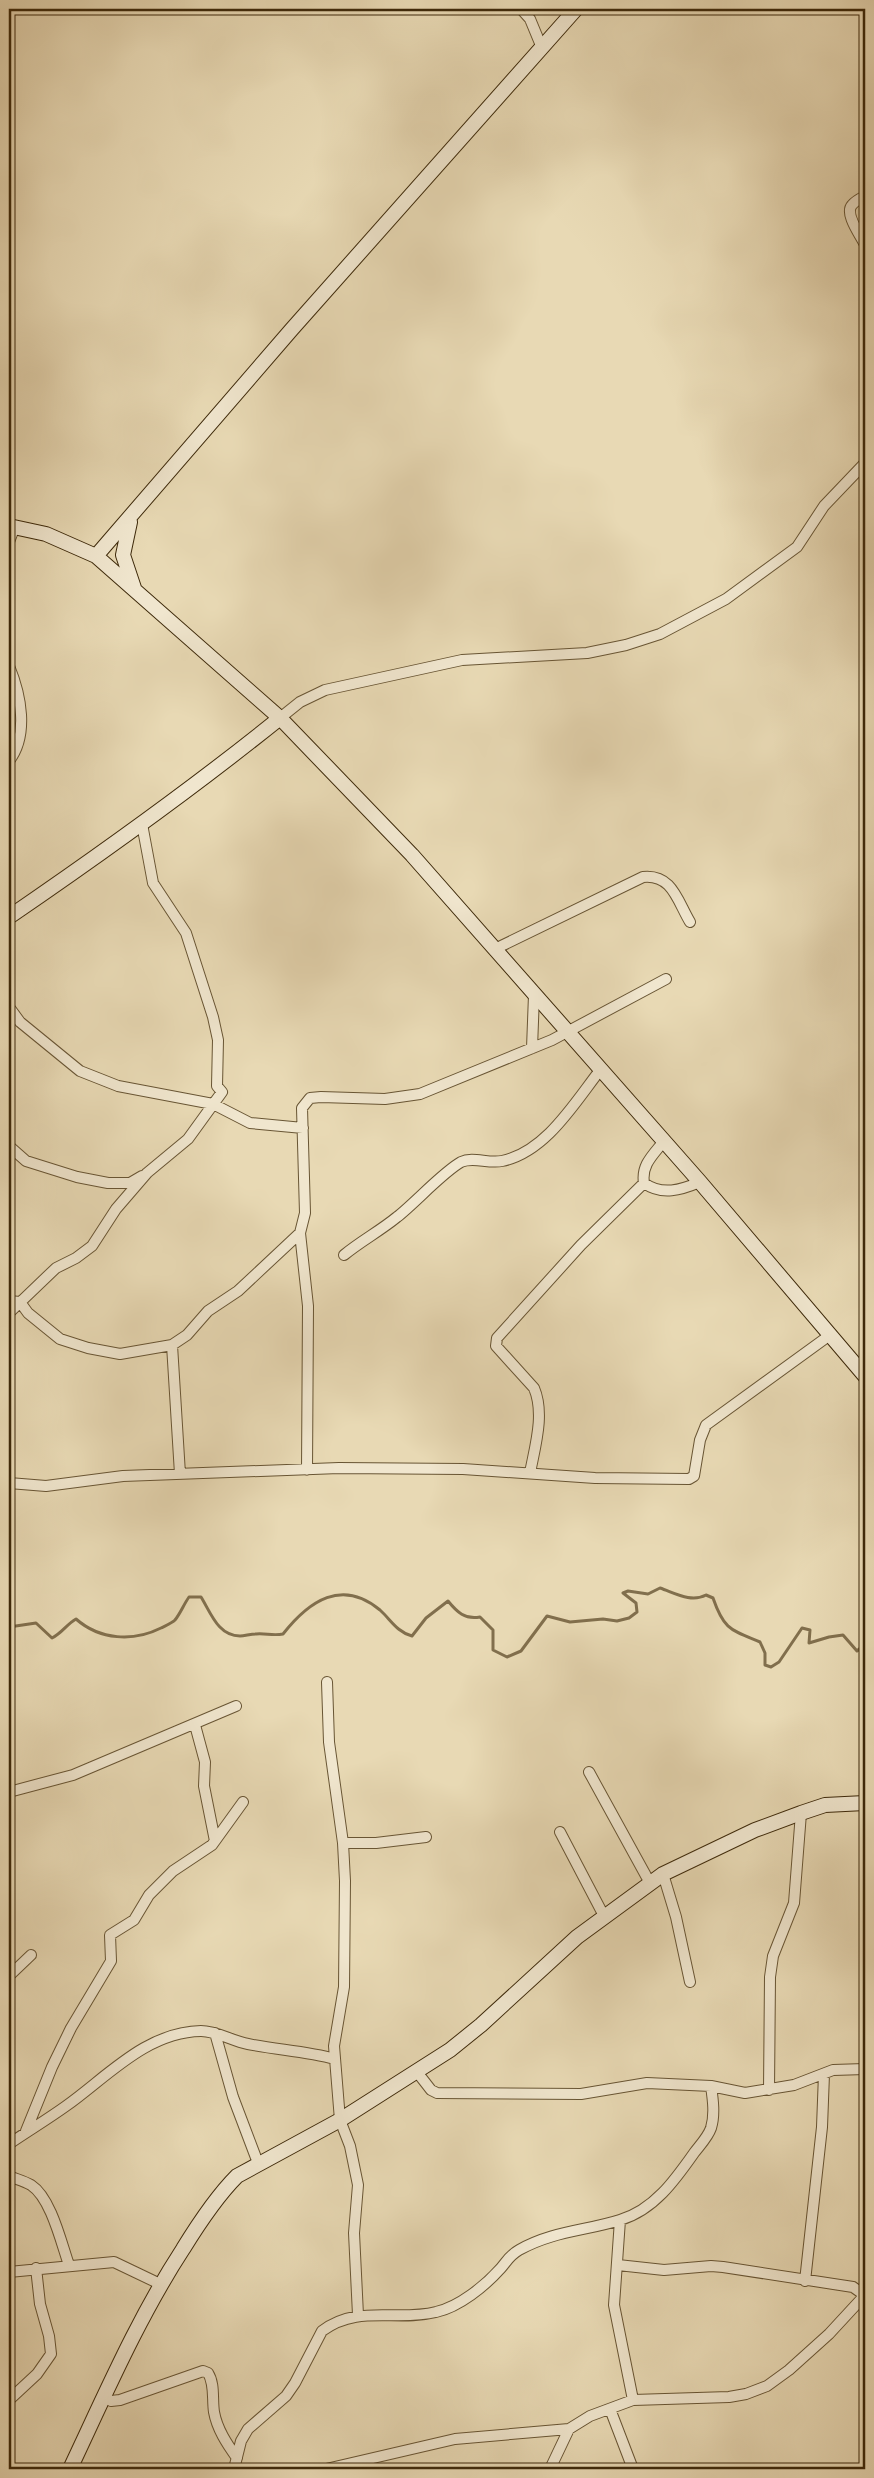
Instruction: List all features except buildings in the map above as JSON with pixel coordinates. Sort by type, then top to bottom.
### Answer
[{"type":"street","points":[[521,9],[530,19],[542,48]]},
{"type":"street","points":[[96,556],[132,517],[292,329],[576,9]]},
{"type":"street","points":[[865,196],[852,204],[850,216],[865,245]]},
{"type":"street","points":[[9,917],[142,824],[229,760],[300,702],[325,690],[462,660],[587,653],[626,645],[660,634],[726,599],[797,547],[824,506],[865,463]]},
{"type":"street","points":[[132,517],[126,535],[123,555],[135,591]]},
{"type":"street","points":[[9,542],[12,526],[46,534],[96,556],[280,718],[412,855],[700,1182],[865,1376]]},
{"type":"street","points":[[9,666],[15,681],[21,708],[20,735],[16,752],[9,761]]},
{"type":"street","points":[[9,1314],[56,1268],[76,1258],[92,1246],[116,1209],[147,1173],[188,1139],[222,1092],[217,1086],[218,1040],[213,1017],[186,934],[152,883],[142,824]]},
{"type":"street","points":[[495,949],[643,877],[656,876],[667,882],[690,922]]},
{"type":"street","points":[[307,1470],[308,1306],[300,1233],[306,1213],[302,1108],[310,1098],[385,1099],[412,1096],[567,1032],[666,979]]},
{"type":"street","points":[[532,1048],[534,995]]},
{"type":"street","points":[[9,1007],[20,1022],[80,1071],[118,1086],[213,1104],[250,1123],[303,1128]]},
{"type":"street","points":[[344,1255],[396,1218],[459,1163],[472,1160],[485,1163],[501,1162],[532,1149],[568,1111],[601,1069]]},
{"type":"street","points":[[664,1141],[648,1161],[642,1173],[644,1183],[654,1190],[671,1192],[700,1182]]},
{"type":"street","points":[[9,1146],[26,1161],[77,1177],[108,1183],[130,1182],[147,1173]]},
{"type":"street","points":[[530,1473],[538,1429],[538,1397],[534,1388],[496,1346],[497,1338],[581,1245],[644,1183]]},
{"type":"street","points":[[9,1301],[20,1302],[28,1313],[60,1339],[79,1346],[120,1354],[172,1345],[187,1335],[208,1311],[238,1291],[300,1233]]},
{"type":"street","points":[[9,1483],[46,1486],[123,1476],[411,1468],[595,1478],[688,1479],[694,1476],[700,1440],[706,1425],[830,1335]]},
{"type":"street","points":[[172,1345],[180,1474]]},
{"type":"street","points":[[327,1682],[329,1742],[343,1843],[344,1987],[334,2046],[340,2120],[350,2146],[358,2185],[354,2233],[358,2315]]},
{"type":"street","points":[[9,1792],[73,1775],[195,1725],[236,1706]]},
{"type":"street","points":[[195,1725],[205,1762],[204,1786],[215,1841]]},
{"type":"street","points":[[589,1772],[650,1883]]},
{"type":"street","points":[[26,2131],[52,2067],[71,2028],[111,1961],[110,1935],[134,1920],[149,1895],[173,1871],[209,1849],[242,1802]]},
{"type":"street","points":[[70,2469],[103,2397],[160,2284],[199,2224],[225,2188],[237,2176],[340,2120],[417,2072],[481,2025],[604,1916],[663,1874],[755,1830],[801,1813],[825,1805],[865,1803]]},
{"type":"street","points":[[769,2090],[770,1977],[773,1956],[794,1903],[801,1813]]},
{"type":"street","points":[[560,1832],[604,1916]]},
{"type":"street","points":[[343,1843],[376,1843],[426,1837]]},
{"type":"street","points":[[663,1874],[676,1917],[690,1982]]},
{"type":"street","points":[[9,1976],[31,1955]]},
{"type":"street","points":[[9,2144],[68,2105],[129,2057],[152,2044],[173,2036],[201,2031],[215,2033],[248,2044],[301,2051],[335,2059]]},
{"type":"street","points":[[215,2033],[233,2097],[258,2163]]},
{"type":"street","points":[[417,2072],[431,2090],[437,2093],[581,2094],[647,2083],[711,2086],[745,2093],[794,2085],[843,2068],[865,2069]]},
{"type":"street","points":[[805,2281],[822,2127],[824,2074]]},
{"type":"street","points":[[234,2469],[241,2441],[248,2429],[290,2390],[322,2330],[330,2325],[358,2315],[393,2316],[436,2312],[451,2307],[480,2288],[515,2252],[536,2240],[563,2232],[620,2220],[655,2201],[674,2180],[706,2137],[713,2118],[711,2086]]},
{"type":"street","points":[[9,2176],[32,2186],[42,2196],[69,2265]]},
{"type":"street","points":[[620,2220],[614,2304],[633,2400]]},
{"type":"street","points":[[9,2272],[114,2262],[160,2284]]},
{"type":"street","points":[[326,2469],[455,2439],[568,2429],[590,2416],[633,2400],[730,2397],[746,2394],[767,2386],[789,2370],[830,2334],[865,2297],[853,2287],[711,2266],[664,2270],[618,2265]]},
{"type":"street","points":[[9,2400],[37,2374],[51,2354],[49,2336],[40,2304],[36,2268]]},
{"type":"street","points":[[103,2397],[111,2401],[120,2400],[203,2372],[208,2372],[212,2378],[214,2412],[221,2432],[237,2458]]},
{"type":"street","points":[[610,2408],[633,2469]]},
{"type":"street","points":[[550,2469],[568,2429]]},
{"type":"waterway","points":[[9,1627],[36,1623],[52,1638],[76,1619],[85,1626],[106,1635],[128,1637],[150,1632],[174,1621],[189,1597],[201,1597],[216,1622],[221,1628],[232,1635],[279,1635],[283,1634],[293,1622],[315,1603],[339,1595],[366,1600],[380,1610],[398,1629],[412,1636],[426,1618],[448,1601],[462,1614],[475,1618],[480,1617],[493,1630],[493,1650],[507,1657],[521,1651],[547,1616],[570,1622],[603,1619],[617,1621],[629,1618],[637,1612],[636,1603],[623,1593],[628,1591],[648,1594],[660,1588],[689,1598],[706,1595],[713,1598],[721,1617],[730,1628],[760,1642],[765,1653],[765,1665],[771,1667],[779,1662],[802,1628],[810,1630],[809,1643],[843,1635],[857,1651],[865,1644]]}]
